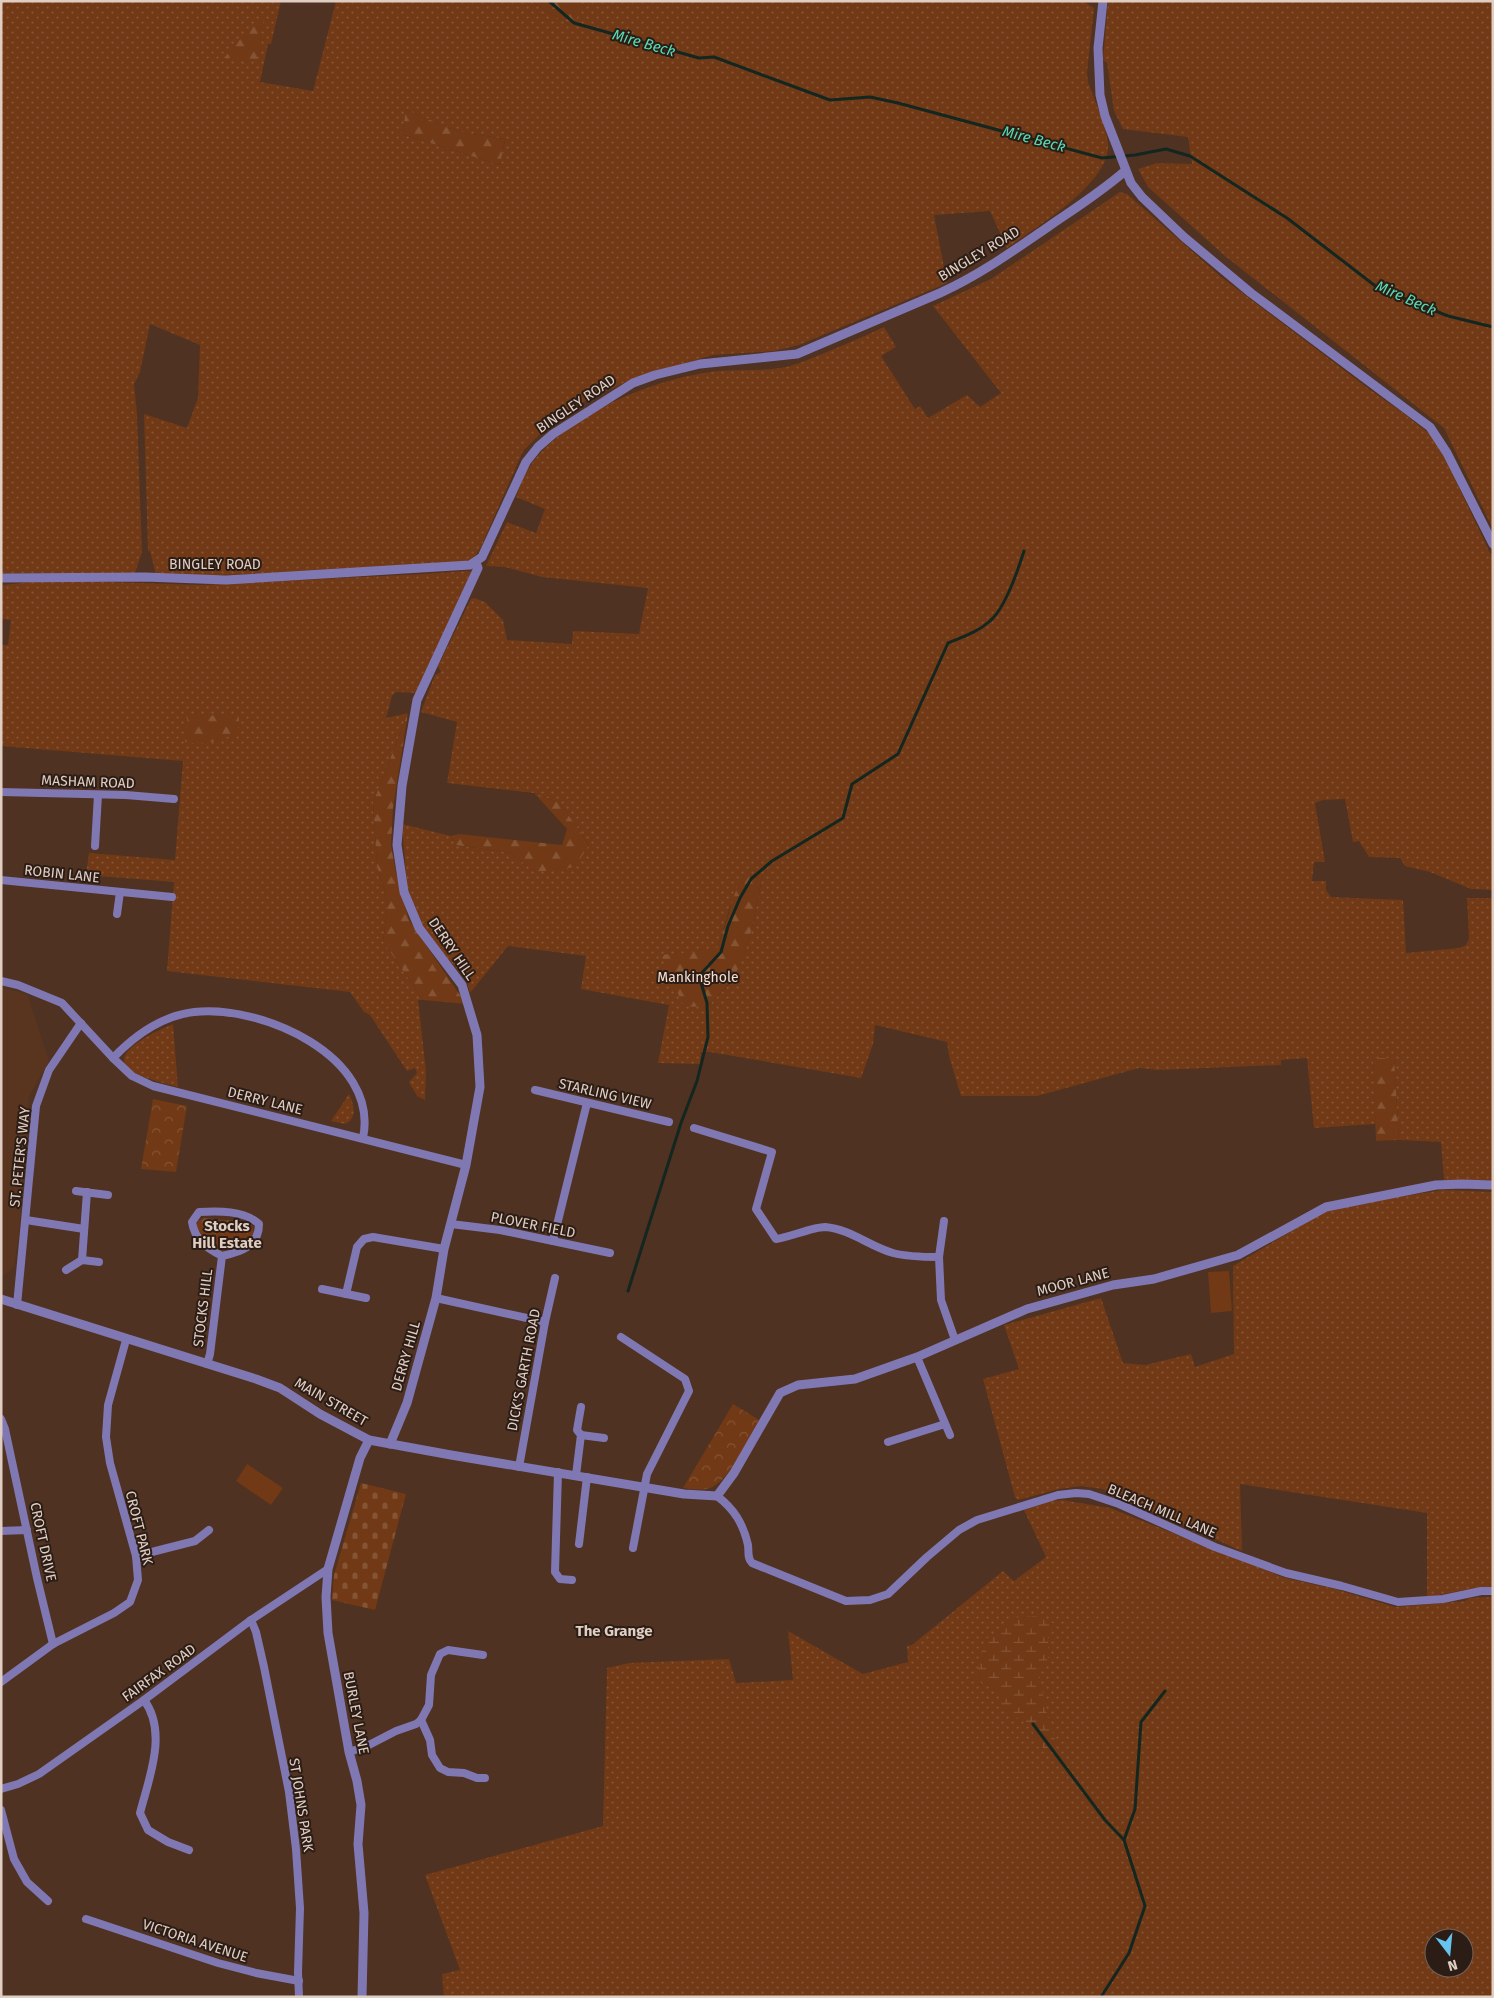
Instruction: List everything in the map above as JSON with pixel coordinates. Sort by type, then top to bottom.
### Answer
[{"type":"street","points":[[1103,1],[1098,48],[1100,95],[1125,171],[1131,183],[1184,237],[1251,293],[1430,426],[1447,453],[1493,544]]},
{"type":"street","name":"BINGLEY ROAD","points":[[1,578],[146,576],[226,580],[463,566],[476,563],[482,557],[526,462],[538,447],[553,434],[633,383],[655,375],[700,364],[797,354],[931,297],[958,285],[1015,250],[1108,186],[1125,171]]},
{"type":"street","name":"DERRY HILL","points":[[390,1444],[407,1402],[436,1298],[444,1250],[466,1166],[480,1087],[477,1035],[462,985],[420,928],[404,892],[397,845],[402,786],[417,700],[478,568],[476,563]]},
{"type":"street","name":"MASHAM ROAD","points":[[1,792],[98,794],[174,799]]},
{"type":"street","points":[[95,846],[98,794]]},
{"type":"street","name":"ROBIN LANE","points":[[1,880],[172,897]]},
{"type":"street","points":[[118,914],[120,892]]},
{"type":"street","name":"DERRY LANE","points":[[1,981],[18,984],[62,1002],[132,1076],[153,1086],[363,1138],[466,1166]]},
{"type":"street","points":[[113,1058],[140,1033],[175,1016],[193,1012],[212,1011],[262,1021],[297,1034],[313,1043],[329,1054],[343,1070],[353,1083],[363,1108],[366,1125],[363,1138]]},
{"type":"street","name":"ST. PETER'S WAY","points":[[17,1305],[36,1106],[49,1070],[81,1023]]},
{"type":"street","name":"STARLING VIEW","points":[[536,1090],[670,1122]]},
{"type":"street","points":[[553,1241],[587,1103]]},
{"type":"street","points":[[694,1128],[772,1152],[756,1210],[776,1239],[822,1227],[841,1230],[892,1253],[916,1257],[939,1257]]},
{"type":"street","name":"MOOR LANE","points":[[717,1496],[734,1473],[780,1393],[798,1385],[855,1379],[888,1369],[1027,1309],[1113,1285],[1154,1279],[1238,1256],[1326,1207],[1436,1186],[1462,1184],[1493,1185]]},
{"type":"street","points":[[76,1191],[108,1194]]},
{"type":"street","points":[[82,1260],[87,1192]]},
{"type":"street","name":"STOCKS HILL","points":[[216,1211],[251,1217],[258,1224],[258,1232],[254,1241],[239,1252],[222,1256],[209,1250],[200,1242],[194,1232],[192,1222],[199,1212],[216,1211]]},
{"type":"street","points":[[26,1220],[84,1229]]},
{"type":"street","points":[[944,1221],[939,1257],[940,1300],[955,1340]]},
{"type":"street","name":"PLOVER FIELD","points":[[451,1224],[500,1230],[610,1253]]},
{"type":"street","points":[[346,1294],[357,1246],[364,1239],[373,1237],[444,1250]]},
{"type":"street","name":"STOCKS HILL","points":[[207,1364],[210,1354],[222,1256]]},
{"type":"street","points":[[66,1270],[82,1260],[99,1262]]},
{"type":"street","name":"DICK'S GARTH ROAD","points":[[519,1466],[545,1322],[555,1278]]},
{"type":"street","points":[[322,1290],[366,1298]]},
{"type":"street","points":[[436,1298],[545,1322]]},
{"type":"street","name":"MAIN STREET","points":[[1,1299],[280,1388],[320,1414],[369,1440],[684,1494],[717,1496]]},
{"type":"street","points":[[621,1337],[685,1379],[690,1391],[647,1474],[632,1548]]},
{"type":"street","name":"CROFT PARK","points":[[1,1682],[54,1644],[114,1613],[130,1602],[138,1580],[136,1556],[110,1462],[106,1425],[108,1405],[126,1340]]},
{"type":"street","points":[[917,1357],[950,1435]]},
{"type":"street","points":[[576,1475],[580,1435],[577,1430],[581,1407]]},
{"type":"street","name":"CROFT DRIVE","points":[[1,1419],[5,1445],[54,1644]]},
{"type":"street","points":[[888,1442],[945,1424]]},
{"type":"street","points":[[580,1435],[604,1438]]},
{"type":"street","name":"BURLEY LANE","points":[[362,1997],[364,1913],[358,1844],[361,1805],[357,1780],[349,1752],[328,1633],[326,1597],[328,1569],[360,1458],[369,1440]]},
{"type":"street","points":[[558,1472],[554,1572],[560,1579],[572,1580]]},
{"type":"street","points":[[579,1544],[587,1477]]},
{"type":"street","name":"BLEACH MILL LANE","points":[[717,1496],[729,1505],[739,1519],[746,1536],[749,1558],[752,1563],[846,1601],[870,1600],[888,1594],[959,1530],[977,1520],[1058,1495],[1076,1493],[1089,1494],[1119,1504],[1215,1547],[1277,1570],[1398,1602],[1443,1599],[1481,1590],[1493,1591]]},
{"type":"street","points":[[1,1531],[27,1530]]},
{"type":"street","points":[[136,1556],[195,1541],[209,1530]]},
{"type":"street","name":"FAIRFAX ROAD","points":[[1,1789],[18,1784],[39,1774],[144,1700],[251,1620],[328,1569]]},
{"type":"street","name":"ST JOHNS PARK","points":[[251,1620],[256,1632],[264,1667],[289,1792],[296,1849],[300,1908],[299,1997]]},
{"type":"street","points":[[349,1752],[367,1746],[421,1720],[429,1705],[431,1676],[440,1654],[448,1650],[483,1655]]},
{"type":"street","points":[[144,1700],[150,1708],[155,1745],[153,1766],[140,1813],[148,1830],[168,1842],[189,1850]]},
{"type":"street","points":[[421,1720],[430,1740],[432,1755],[440,1768],[448,1772],[464,1773],[477,1778],[485,1778]]},
{"type":"street","points":[[1,1810],[14,1859],[27,1882],[48,1901]]},
{"type":"street","name":"VICTORIA AVENUE","points":[[86,1919],[218,1963],[256,1973],[299,1981]]},
{"type":"shaded area","points":[[1,988],[20,992],[28,996],[49,1061],[29,1096],[19,1234],[14,1267],[1,1278]]},
{"type":"green space","points":[[1,1],[281,1],[271,44],[268,44],[260,82],[313,91],[336,1],[531,1],[569,25],[581,1],[1083,1],[1094,8],[1087,73],[1088,82],[1103,121],[1108,144],[1106,159],[1085,189],[1052,217],[1007,248],[990,211],[934,215],[947,283],[799,345],[774,351],[713,355],[626,382],[583,402],[555,419],[523,451],[481,547],[475,556],[468,561],[273,573],[156,575],[150,551],[148,551],[144,414],[187,428],[198,398],[200,345],[150,324],[140,372],[134,384],[137,414],[142,552],[135,573],[1,573]],"holes":[[[406,110],[460,132],[505,139],[500,165],[402,134]]]},
{"type":"green space","points":[[531,1],[581,1],[577,18],[569,25]]},
{"type":"green space","points":[[1108,1],[1493,1],[1493,529],[1444,428],[1225,256],[1148,187],[1138,169],[1157,163],[1192,164],[1188,137],[1123,129],[1114,111],[1107,63],[1103,60]]},
{"type":"green space","points":[[265,11],[257,59],[224,58]]},
{"type":"green space","points":[[406,110],[460,132],[505,139],[500,165],[402,134]]},
{"type":"green space","points":[[1120,192],[1127,194],[1220,276],[1431,435],[1442,452],[1493,559],[1493,890],[1471,889],[1430,872],[1405,866],[1400,858],[1369,857],[1359,841],[1353,842],[1345,799],[1323,800],[1315,803],[1325,862],[1314,862],[1312,881],[1326,881],[1326,890],[1331,897],[1403,900],[1406,953],[1459,948],[1466,945],[1469,939],[1467,898],[1493,898],[1493,1180],[1444,1180],[1441,1142],[1399,1140],[1394,1058],[1373,1058],[1376,1124],[1314,1128],[1307,1058],[1281,1060],[1281,1065],[1159,1070],[1139,1068],[1037,1096],[961,1096],[949,1056],[947,1042],[875,1025],[873,1044],[861,1078],[710,1052],[701,1052],[700,1064],[658,1063],[669,1005],[581,989],[586,956],[508,946],[470,993],[466,978],[419,928],[407,887],[402,824],[451,836],[456,845],[510,853],[536,872],[589,845],[560,803],[534,793],[447,783],[457,722],[421,712],[435,675],[441,672],[438,666],[471,599],[474,598],[485,602],[503,620],[507,640],[572,644],[573,631],[639,634],[648,588],[542,577],[505,567],[486,566],[507,522],[536,533],[545,509],[516,497],[530,466],[546,447],[590,414],[641,390],[693,375],[718,371],[763,370],[790,366],[884,327],[896,347],[881,356],[915,409],[920,406],[928,418],[967,395],[980,407],[1001,393],[933,306],[991,279]],"holes":[[[763,874],[748,944],[743,958],[730,983],[709,1006],[717,950],[730,907]]]},
{"type":"green space","points":[[471,572],[427,668],[418,693],[396,692],[392,696],[386,718],[408,713],[373,803],[377,866],[388,902],[383,941],[423,1000],[418,1000],[426,1071],[425,1100],[417,1096],[409,1082],[417,1073],[415,1068],[407,1071],[370,1015],[364,1012],[350,992],[167,971],[174,882],[86,875],[89,853],[175,860],[183,761],[1,746],[1,645],[8,645],[11,620],[1,619],[3,585],[47,580],[201,585]]},
{"type":"green space","points":[[408,713],[393,808],[391,845],[396,873],[409,920],[466,1004],[423,1000],[383,941],[388,902],[377,866],[373,803]]},
{"type":"green space","points":[[188,714],[239,717],[238,732],[212,742],[185,742]]},
{"type":"green space","points":[[534,793],[560,803],[589,845],[575,867],[536,872],[510,853],[456,845],[451,836],[459,834],[562,845],[567,829]]},
{"type":"green space","name":"Mankinghole","points":[[763,874],[755,916],[747,945],[736,972],[727,986],[709,1006],[684,1007],[661,955],[717,950],[741,875]]},
{"type":"green space","points":[[173,1024],[178,1087],[144,1077],[130,1070],[124,1062],[126,1055],[132,1047],[141,1040]]},
{"type":"green space","points":[[1373,1058],[1394,1058],[1399,1140],[1376,1141]]},
{"type":"green space","points":[[349,1094],[354,1111],[352,1118],[345,1124],[331,1121]]},
{"type":"green space","points":[[153,1099],[187,1106],[176,1172],[141,1169]]},
{"type":"green space","points":[[1443,1190],[1493,1192],[1493,1587],[1481,1587],[1427,1597],[1427,1513],[1240,1484],[1242,1551],[1102,1489],[1081,1486],[1059,1489],[1018,1500],[1015,1497],[983,1379],[1019,1369],[1004,1325],[1101,1298],[1123,1363],[1145,1365],[1191,1354],[1195,1367],[1234,1354],[1233,1266],[1332,1207]]},
{"type":"green space","points":[[204,1218],[248,1222],[253,1227],[254,1234],[251,1239],[240,1247],[226,1250],[214,1249],[206,1242],[196,1228],[198,1221]]},
{"type":"green space","points":[[1229,1271],[1232,1311],[1211,1313],[1208,1272]]},
{"type":"green space","points":[[733,1404],[759,1420],[738,1458],[725,1477],[710,1488],[700,1490],[683,1488]]},
{"type":"green space","points":[[247,1464],[283,1488],[271,1505],[236,1481]]},
{"type":"green space","points":[[361,1483],[406,1494],[375,1610],[332,1600],[334,1575]]},
{"type":"green space","points":[[1062,1500],[1110,1508],[1285,1578],[1335,1589],[1395,1607],[1493,1597],[1493,1997],[444,1997],[442,1974],[460,1970],[425,1875],[603,1826],[607,1668],[629,1663],[729,1659],[736,1683],[793,1680],[788,1631],[863,1674],[908,1662],[907,1646],[912,1645],[1003,1571],[1014,1581],[1046,1557],[1024,1510],[1050,1501]]},
{"type":"green space","points":[[1041,1616],[1057,1626],[1048,1637],[1048,1659],[1038,1668],[1047,1715],[1057,1746],[1047,1754],[1029,1726],[1002,1707],[999,1690],[976,1680],[984,1641],[1012,1618]]},
{"type":"waterway","name":"Mire Beck","points":[[549,1],[574,23],[699,58],[714,57],[830,100],[870,97],[1102,158],[1135,155],[1166,149],[1190,156],[1287,218],[1378,288],[1448,316],[1493,327]]},
{"type":"waterway","points":[[628,1291],[681,1123],[697,1081],[708,1037],[707,1003],[699,976],[721,952],[728,926],[740,898],[751,879],[772,861],[843,818],[852,784],[898,754],[948,643],[970,634],[996,615],[1010,588],[1024,551]]},
{"type":"waterway","points":[[1124,1840],[1135,1809],[1141,1722],[1165,1691]]},
{"type":"waterway","points":[[1033,1724],[1105,1820],[1124,1840],[1145,1906],[1129,1953],[1101,1997]]},
{"type":"district","name":"Stocks Hill Estate","points":[[227,1234]]},
{"type":"district","name":"The Grange","points":[[614,1631]]}]
